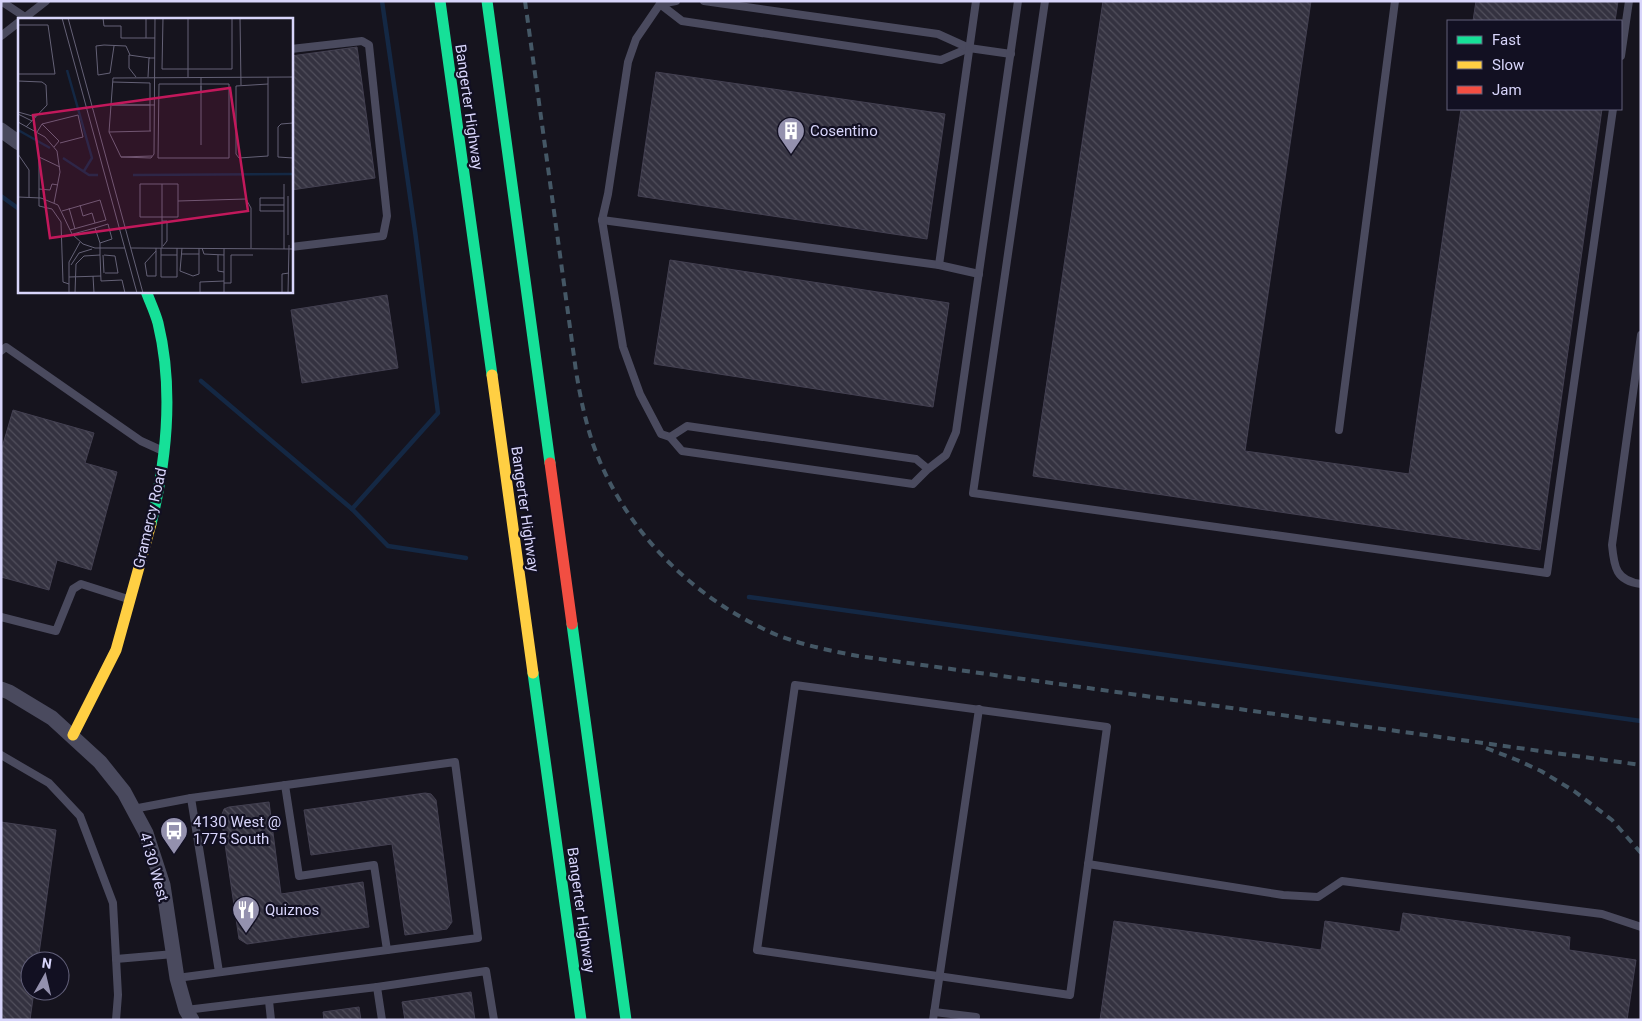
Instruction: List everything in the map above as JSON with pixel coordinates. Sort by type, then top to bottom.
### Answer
[{"type":"main road","name":"Bangerter Highway","points":[[440,1],[581,1020]]},
{"type":"main road","name":"Bangerter Highway","points":[[487,1],[626,1020]]},
{"type":"main road","name":"Gramercy Road","points":[[72,736],[114,656],[149,534],[158,494],[168,420],[165,356],[158,322],[146,292]]},
{"type":"street","points":[[1,130],[18,141]]},
{"type":"street","name":"4130 West","points":[[1,689],[52,718],[100,762],[124,792],[146,833],[163,885],[177,978],[189,1015]]},
{"type":"lane","points":[[1,1],[21,18]]},
{"type":"lane","points":[[23,18],[46,1]]},
{"type":"lane","points":[[676,1],[661,3],[636,39],[628,62],[608,194],[602,220],[623,347],[644,402],[661,434],[670,437],[682,452],[913,484],[946,455],[956,432],[1018,1]]},
{"type":"lane","points":[[704,1],[938,34],[970,48],[1011,54]]},
{"type":"lane","points":[[939,264],[976,1]]},
{"type":"lane","points":[[1045,1],[973,494],[1548,573],[1613,110]]},
{"type":"lane","points":[[1338,430],[1395,1]]},
{"type":"lane","points":[[1622,49],[1629,1]]},
{"type":"lane","points":[[661,3],[682,21],[941,60],[970,48]]},
{"type":"lane","points":[[1,36],[18,22]]},
{"type":"lane","points":[[292,49],[362,41],[369,45],[388,216],[383,236],[292,247]]},
{"type":"lane","points":[[602,220],[939,264],[979,274]]},
{"type":"lane","points":[[1641,335],[1612,546],[1616,569],[1621,577],[1630,583],[1641,584]]},
{"type":"lane","points":[[1,352],[6,347],[141,441],[164,452]]},
{"type":"lane","points":[[670,437],[688,426],[916,459],[928,469]]},
{"type":"lane","points":[[1,618],[56,631],[73,589],[81,584],[130,599]]},
{"type":"lane","points":[[795,685],[978,709],[1107,727],[1070,995],[757,950],[795,685]]},
{"type":"lane","points":[[975,1020],[976,1016],[933,1016],[978,709]]},
{"type":"lane","points":[[1,755],[49,783],[80,816],[113,903],[118,995],[116,1020]]},
{"type":"lane","points":[[133,809],[191,798],[455,762],[478,938],[177,978]]},
{"type":"lane","points":[[285,785],[299,876],[374,865],[387,950]]},
{"type":"lane","points":[[191,798],[218,972]]},
{"type":"lane","points":[[1088,864],[1283,895],[1318,897],[1342,881],[1602,914],[1641,927]]},
{"type":"lane","points":[[116,959],[174,954]]},
{"type":"lane","points":[[189,1015],[269,1001],[486,971],[494,1020]]},
{"type":"lane","points":[[377,987],[382,1020]]},
{"type":"lane","points":[[269,1001],[271,1020]]},
{"type":"building","points":[[1103,1],[1311,1],[1245,451],[1409,474],[1461,110],[1602,110],[1540,550],[1033,476]]},
{"type":"building","points":[[1476,1],[1618,1],[1615,20],[1473,20]]},
{"type":"building","points":[[357,47],[375,178],[292,190],[292,56]]},
{"type":"building","name":"Cosentino","points":[[656,72],[945,114],[927,239],[638,196]]},
{"type":"building","points":[[670,260],[949,303],[933,407],[654,364]]},
{"type":"building","points":[[387,295],[398,368],[302,383],[291,310]]},
{"type":"building","points":[[13,410],[94,433],[85,463],[117,472],[91,570],[57,560],[49,590],[1,577],[1,451]]},
{"type":"building","points":[[425,793],[431,794],[436,800],[452,922],[447,929],[405,935],[392,844],[311,855],[304,810]]},
{"type":"building","points":[[269,802],[281,894],[363,882],[369,927],[247,944],[239,939],[221,817],[224,809],[229,807]]},
{"type":"building","points":[[1,822],[56,830],[39,951],[20,951],[20,1001],[33,1001],[30,1020],[1,1020]]},
{"type":"building","points":[[1403,913],[1570,937],[1569,950],[1636,960],[1627,1020],[1100,1020],[1114,921],[1321,950],[1325,921],[1400,932]]},
{"type":"building","points":[[471,992],[475,1020],[405,1020],[402,1002]]},
{"type":"building","points":[[359,1007],[361,1020],[324,1020],[323,1012]]},
{"type":"waterway","points":[[352,509],[438,413],[415,231],[382,1]]},
{"type":"waterway","points":[[1,196],[18,208]]},
{"type":"waterway","points":[[201,381],[352,509],[388,546],[466,558]]},
{"type":"waterway","points":[[749,597],[1641,721]]},
{"type":"railway","points":[[525,1],[576,371],[583,408],[593,444],[606,476],[623,505],[643,533],[665,559],[690,582],[717,602],[746,620],[777,635],[797,642],[858,656],[1641,765]]},
{"type":"railway","points":[[1486,748],[1541,771],[1574,791],[1612,820],[1641,853]]},
{"type":"traffic: fast","points":[[440,1],[492,375]]},
{"type":"traffic: fast","points":[[487,1],[550,463]]},
{"type":"traffic: fast","points":[[146,292],[157,319],[163,348],[167,398],[161,474],[151,524]]},
{"type":"traffic: fast","points":[[572,624],[626,1020]]},
{"type":"traffic: fast","points":[[533,673],[581,1020]]},
{"type":"traffic: slow","points":[[492,375],[533,673]]},
{"type":"traffic: slow","points":[[73,735],[116,650],[151,524]]},
{"type":"traffic: jam","points":[[550,463],[572,624]]},
{"type":"place","name":"Cosentino","points":[[791,155]]},
{"type":"place","name":"4130 West @ 1775 South","points":[[174,855]]},
{"type":"place","name":"Quiznos","points":[[246,934]]}]
